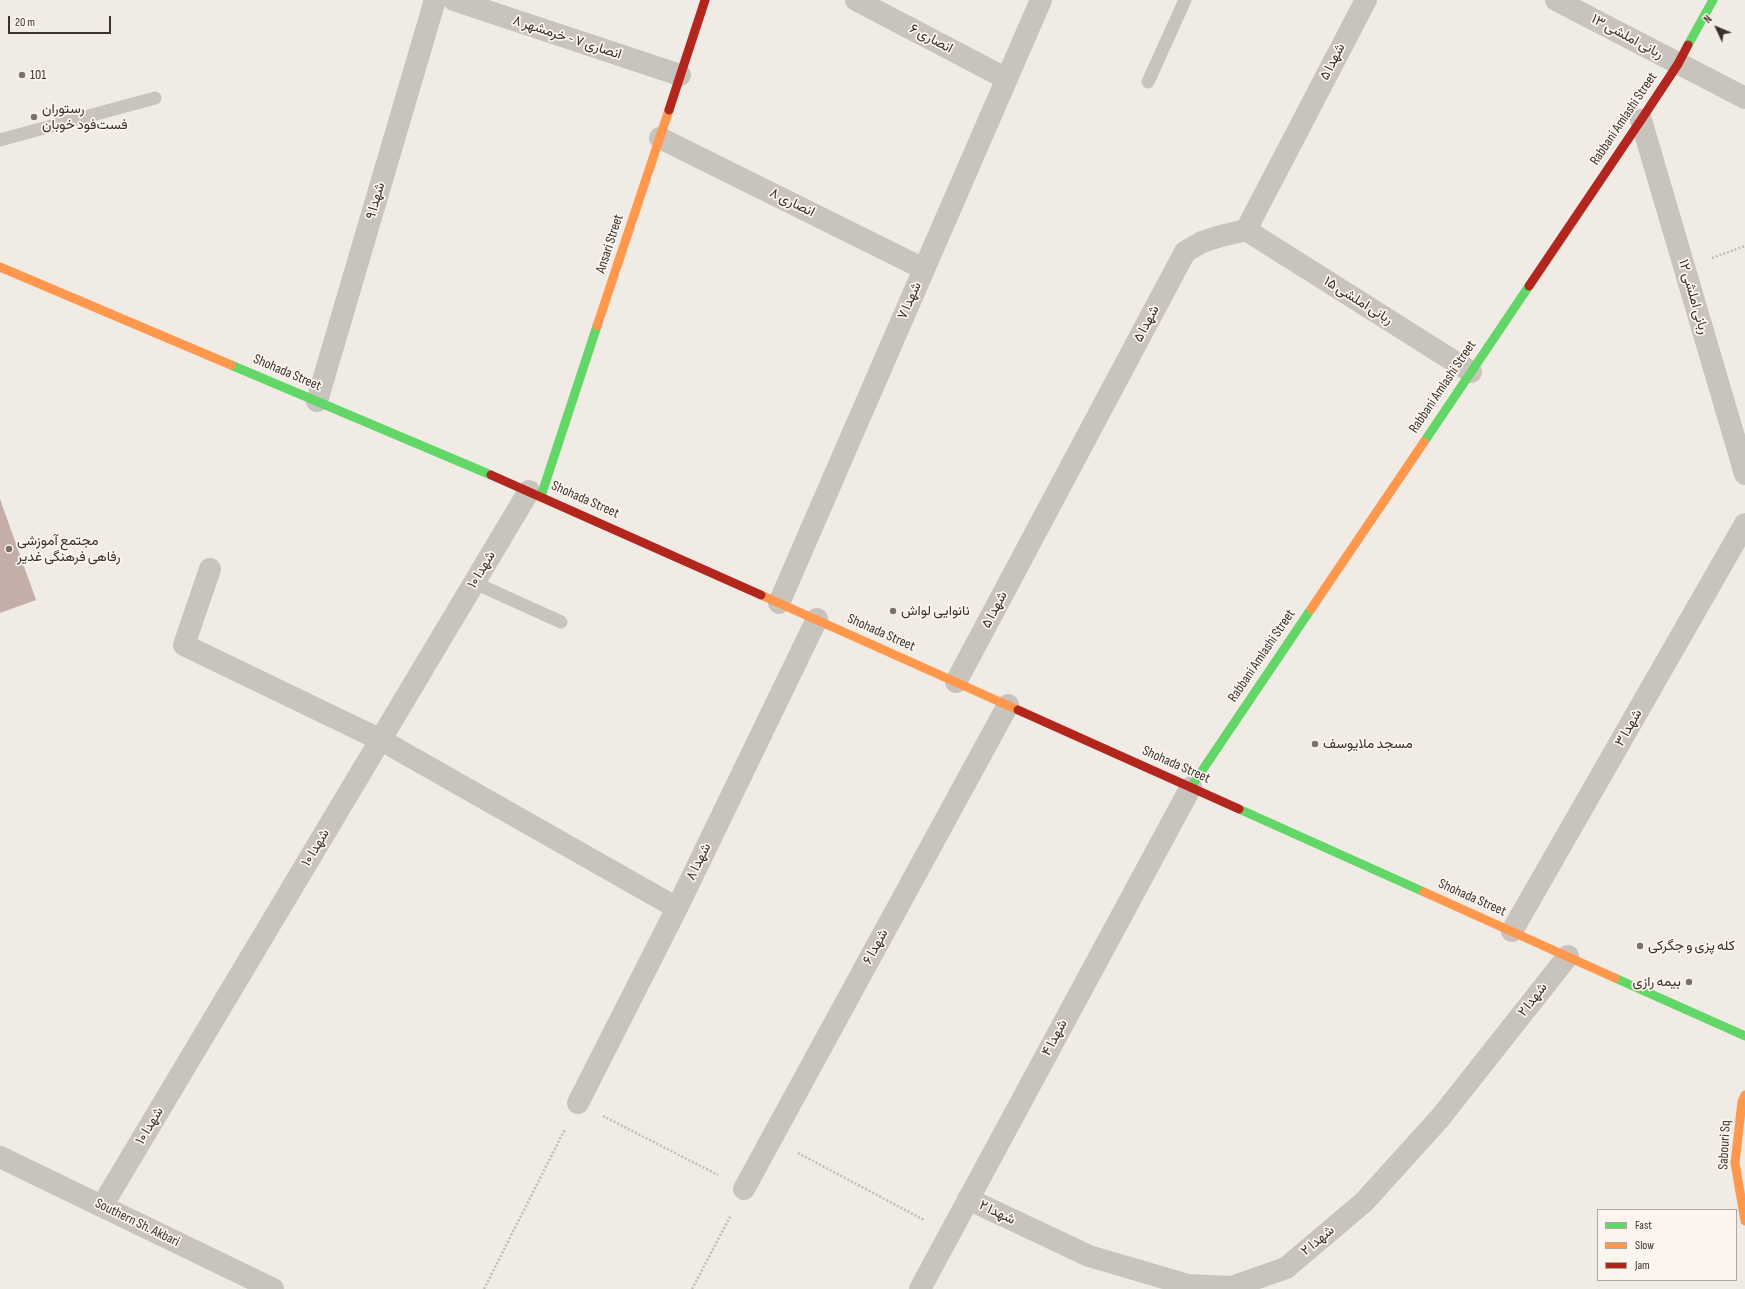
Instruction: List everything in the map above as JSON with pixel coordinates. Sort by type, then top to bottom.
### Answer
[{"type":"main road","name":"Ansari Street","points":[[535,493],[660,138],[705,0]]},
{"type":"main road","name":"Rabbani Amlashi Street","points":[[1191,787],[1641,120],[1678,64],[1713,0]]},
{"type":"main road","name":"Shohada Street","points":[[0,267],[535,493],[1745,1036]]},
{"type":"main road","name":"Sabouri Sq","points":[[1745,1094],[1742,1102],[1735,1163],[1745,1221]]},
{"type":"street","name":"شهدا ۹","points":[[317,401],[435,0]]},
{"type":"street","name":"انصاری ۷ - خرمشهر ۸","points":[[454,0],[680,75]]},
{"type":"street","name":"انصاری ۶","points":[[856,0],[1007,79]]},
{"type":"street","name":"شهدا ۷","points":[[779,602],[1041,0]]},
{"type":"street","name":"شهدا ۵","points":[[956,682],[1185,252],[1202,242],[1246,230],[1366,0]]},
{"type":"street","name":"ربانی املشی ۱۳","points":[[1556,0],[1745,98]]},
{"type":"street","name":"ربانی املشی ۱۲","points":[[1641,120],[1745,474]]},
{"type":"street","name":"انصاری ۸","points":[[660,138],[924,269]]},
{"type":"street","name":"ربانی املشی ۱۵","points":[[1246,230],[1471,372]]},
{"type":"street","name":"شهدا ۱۰","points":[[102,1206],[475,583],[535,493]]},
{"type":"street","name":"شهدا ۳","points":[[1512,931],[1745,524]]},
{"type":"street","points":[[210,570],[184,645],[381,740],[677,908]]},
{"type":"street","name":"شهدا ۸","points":[[578,1103],[677,908],[816,619]]},
{"type":"street","name":"شهدا ۶","points":[[744,1189],[1008,705]]},
{"type":"street","name":"شهدا ۴","points":[[920,1289],[1191,787]]},
{"type":"street","name":"شهدا ۲","points":[[968,1200],[1090,1256],[1188,1285],[1232,1287],[1286,1268],[1364,1202],[1440,1118],[1568,956]]},
{"type":"street","name":"Southern Sh. Akbari","points":[[0,1157],[273,1289]]},
{"type":"lane","points":[[1148,82],[1185,0]]},
{"type":"lane","points":[[0,140],[155,98]]},
{"type":"lane","points":[[475,583],[561,622]]},
{"type":"path","points":[[1684,268],[1745,246]]},
{"type":"path","points":[[484,1289],[578,1103],[744,1189],[692,1289]]},
{"type":"path","points":[[771,1139],[949,1233]]},
{"type":"building","name":"مجتمع آموزشی رفاهی فرهنگی غدیر","points":[[0,499],[36,600],[0,613]]},
{"type":"traffic: fast","points":[[1688,45],[1713,0]]},
{"type":"traffic: fast","points":[[1424,442],[1529,286]]},
{"type":"traffic: fast","points":[[541,496],[597,326]]},
{"type":"traffic: fast","points":[[231,365],[491,475]]},
{"type":"traffic: fast","points":[[1191,787],[1311,609]]},
{"type":"traffic: fast","points":[[1239,809],[1424,892]]},
{"type":"traffic: fast","points":[[1615,978],[1745,1036]]},
{"type":"traffic: slow","points":[[597,326],[669,110]]},
{"type":"traffic: slow","points":[[0,267],[231,365]]},
{"type":"traffic: slow","points":[[1311,609],[1424,442]]},
{"type":"traffic: slow","points":[[761,595],[1018,710]]},
{"type":"traffic: slow","points":[[1424,892],[1615,978]]},
{"type":"traffic: slow","points":[[1745,1095],[1742,1102],[1735,1163],[1745,1221]]},
{"type":"traffic: jam","points":[[669,110],[705,0]]},
{"type":"traffic: jam","points":[[1529,286],[1678,64],[1688,45]]},
{"type":"traffic: jam","points":[[491,475],[761,595]]},
{"type":"traffic: jam","points":[[1018,710],[1239,809]]},
{"type":"place","name":"101","points":[[22,75]]},
{"type":"place","name":"رستوران فست‌فود خوبان","points":[[34,117]]},
{"type":"place","name":"مجتمع آموزشی رفاهی فرهنگی غدیر","points":[[9,549]]},
{"type":"place","name":"نانوایی لواش","points":[[893,611]]},
{"type":"place","name":"مسجد ملایوسف","points":[[1315,744]]},
{"type":"place","name":"کله پزی و جگرکی","points":[[1640,946]]},
{"type":"place","name":"بیمه رازی","points":[[1689,982]]}]
